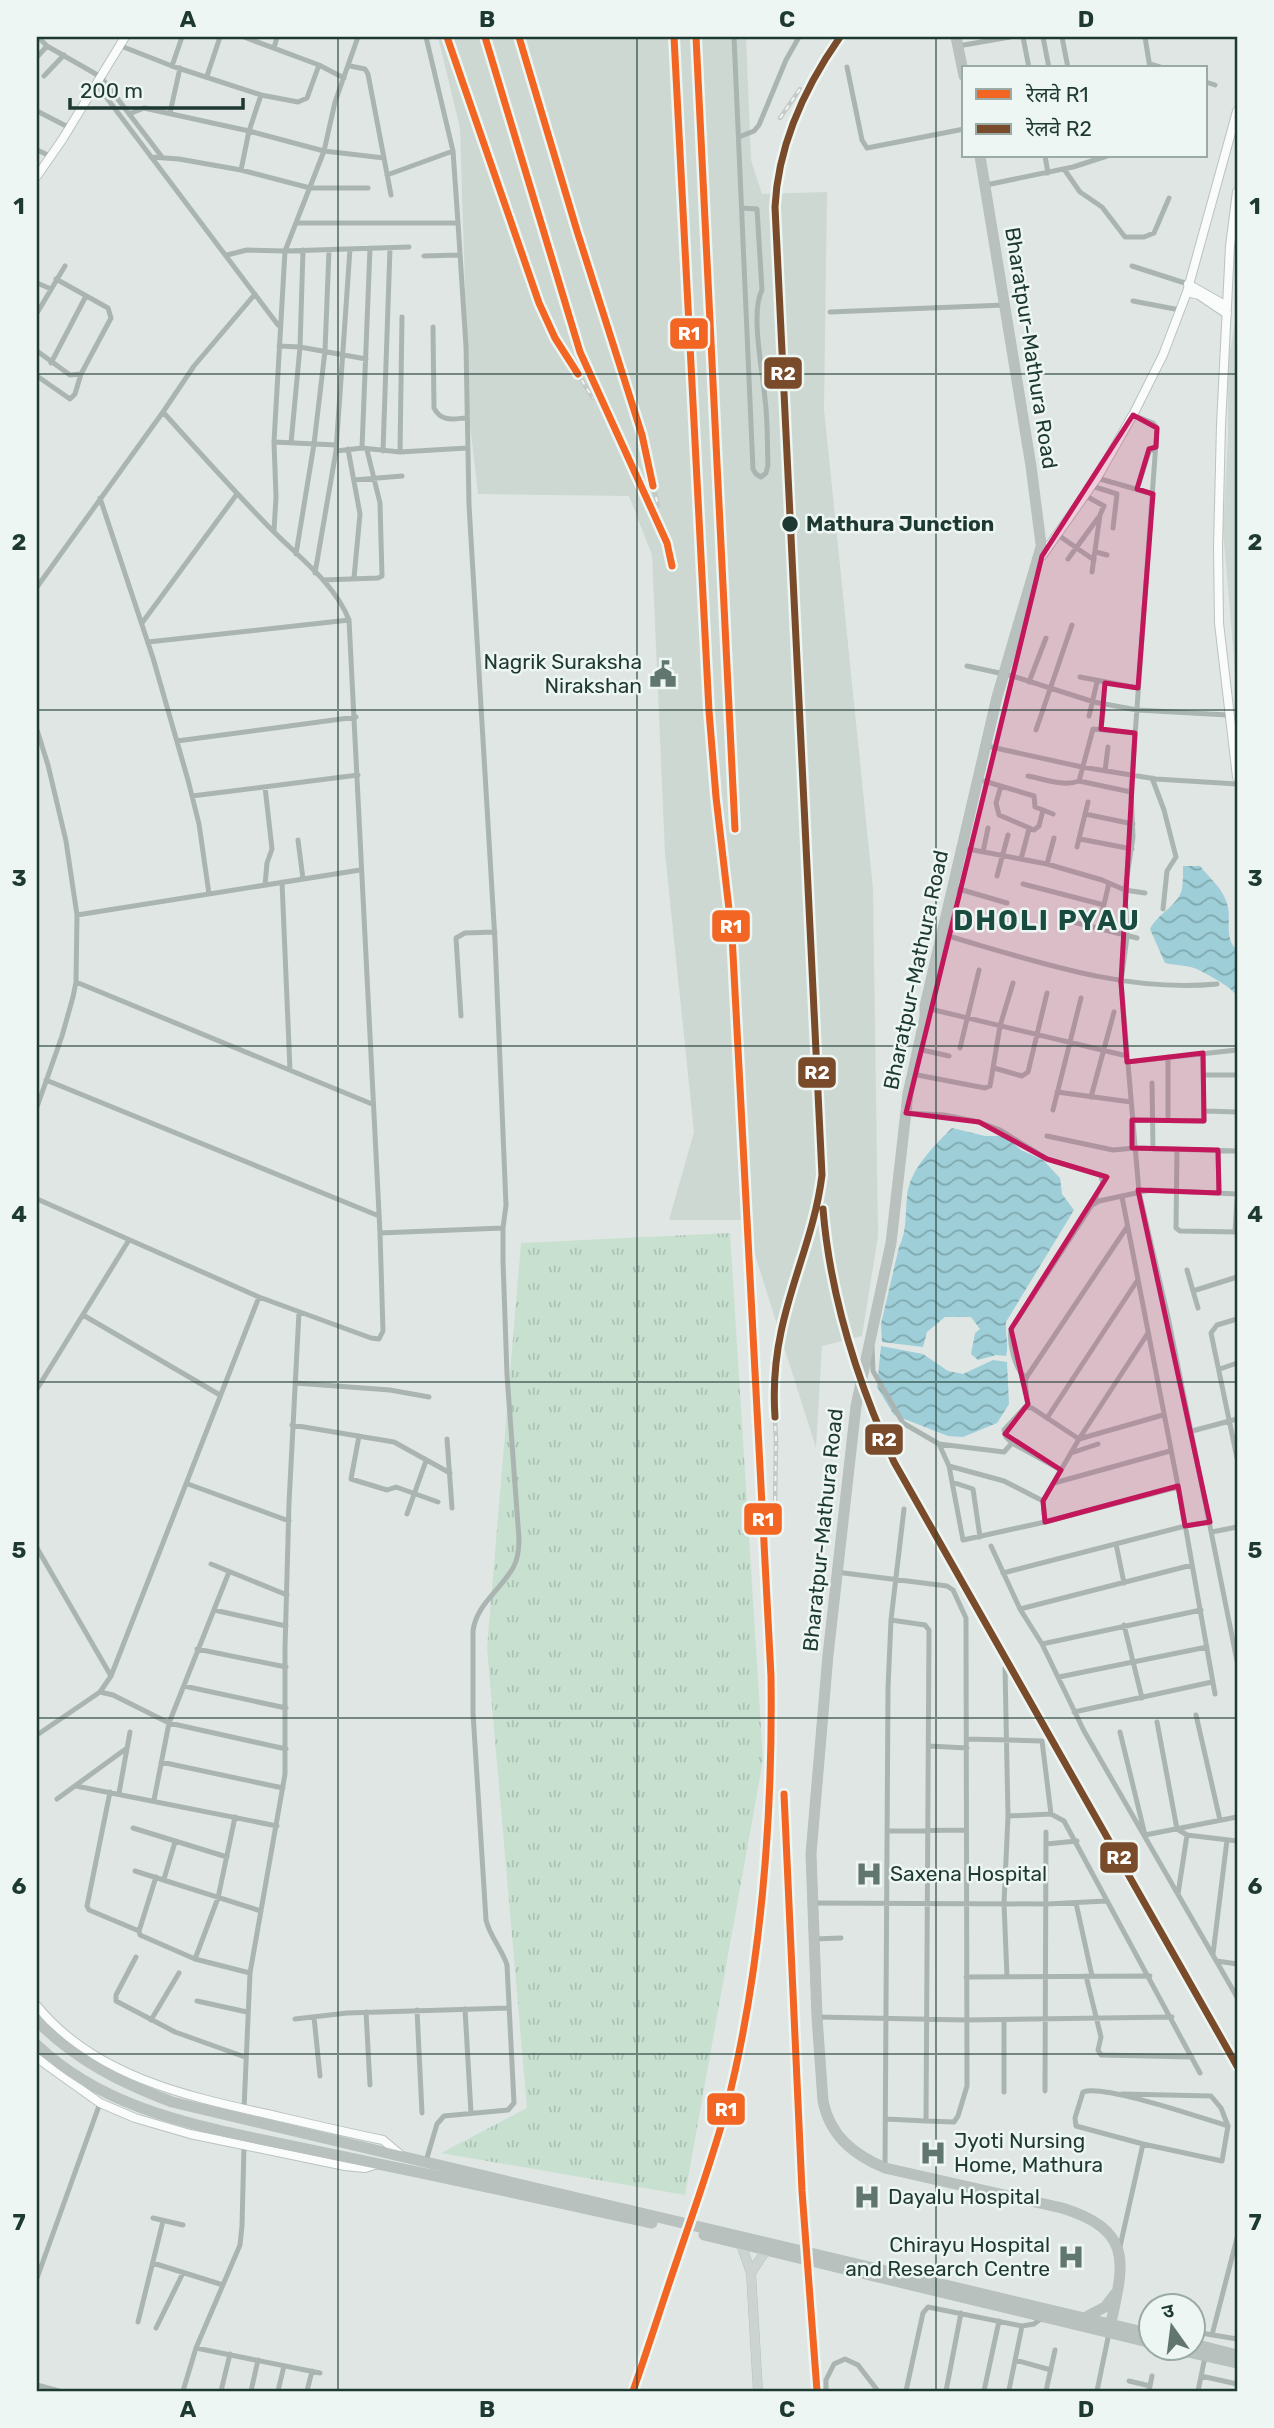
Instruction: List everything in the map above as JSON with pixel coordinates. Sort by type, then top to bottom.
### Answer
[{"type":"highway","points":[[957,41],[962,66]]},
{"type":"highway","name":"Bharatpur-Mathura Road","points":[[928,1013],[925,1006],[1000,698],[1042,551],[1031,466],[980,158]]},
{"type":"highway","name":"Bharatpur-Mathura Road","points":[[1000,698],[984,781],[977,795],[959,889],[912,1074],[891,1243],[856,1406],[836,1572],[811,1833],[811,1903],[823,2101],[830,2124],[842,2142],[860,2156],[885,2168],[1075,2212],[1109,2232],[1119,2252]]},
{"type":"highway","points":[[37,2021],[90,2065],[144,2092],[172,2102],[673,2225]]},
{"type":"highway","points":[[37,2045],[98,2089],[155,2114],[234,2134],[704,2232],[1043,2317],[1138,2332]]},
{"type":"highway","points":[[704,2232],[766,2250],[791,2252]]},
{"type":"highway","points":[[1110,2329],[1119,2288],[1119,2252]]},
{"type":"highway","points":[[826,2261],[1083,2318],[1138,2338]]},
{"type":"highway","points":[[1083,2318],[1105,2307],[1119,2288]]},
{"type":"highway","points":[[1208,2348],[1237,2355]]},
{"type":"highway","points":[[1208,2356],[1237,2363]]},
{"type":"main road","points":[[741,2244],[751,2273],[758,2391]]},
{"type":"main road","points":[[751,2273],[766,2250]]},
{"type":"street","points":[[38,37],[99,81],[162,157]]},
{"type":"street","points":[[37,176],[125,37]]},
{"type":"street","points":[[172,66],[182,37]]},
{"type":"street","points":[[207,76],[220,37]]},
{"type":"street","points":[[274,48],[277,37]]},
{"type":"street","points":[[274,532],[274,442],[285,251],[324,150],[335,102],[358,37]]},
{"type":"street","points":[[426,37],[453,152],[466,346],[465,418],[495,932],[506,1205],[503,1228],[507,1376],[518,1552],[513,1568],[484,1606],[474,1625],[473,1713],[486,1920],[492,1939],[502,1950],[507,1965],[512,2108],[451,2114],[440,2119],[426,2163]]},
{"type":"street","points":[[734,37],[753,469],[761,477],[766,473],[768,465],[766,402],[757,299],[762,290],[757,209],[742,208]]},
{"type":"street","points":[[739,137],[754,131],[759,125],[786,60],[799,37]]},
{"type":"street","points":[[957,41],[1010,37]]},
{"type":"street","points":[[1023,37],[1029,66]]},
{"type":"street","points":[[1043,37],[1049,66]]},
{"type":"street","points":[[1062,37],[1068,66]]},
{"type":"street","points":[[1145,37],[1150,66]]},
{"type":"street","points":[[249,38],[319,65],[344,78]]},
{"type":"street","points":[[37,57],[47,46]]},
{"type":"street","points":[[121,46],[172,66],[261,95],[289,101],[304,101],[307,98],[319,65]]},
{"type":"street","points":[[44,76],[64,55]]},
{"type":"street","points":[[349,66],[365,69],[368,74],[391,195]]},
{"type":"street","points":[[847,67],[862,141],[867,148],[962,129]]},
{"type":"street","points":[[170,113],[180,68]]},
{"type":"street","points":[[99,81],[151,157],[279,326]]},
{"type":"street","points":[[1208,83],[1215,85]]},
{"type":"street","points":[[241,170],[249,131],[261,95]]},
{"type":"street","points":[[129,114],[144,108],[324,150],[384,158]]},
{"type":"street","points":[[37,111],[69,128]]},
{"type":"street","points":[[1042,551],[1058,535],[1095,482],[1163,355],[1188,288],[1237,111]]},
{"type":"street","points":[[37,150],[50,156]]},
{"type":"street","points":[[387,175],[453,152]]},
{"type":"street","points":[[151,157],[241,170],[310,188],[369,188]]},
{"type":"street","points":[[1045,158],[1048,173]]},
{"type":"street","points":[[1083,158],[1084,163]]},
{"type":"street","points":[[986,186],[1048,173],[1100,158]]},
{"type":"street","points":[[1064,169],[1080,192],[1102,207],[1125,237],[1144,237],[1154,233],[1169,198]]},
{"type":"street","points":[[1237,192],[1230,246],[1219,547],[1219,623],[1228,715],[1235,741],[1237,777]]},
{"type":"street","points":[[296,223],[458,223]]},
{"type":"street","points":[[227,255],[247,250],[409,247]]},
{"type":"street","points":[[323,580],[382,576],[380,503],[365,449],[370,248]]},
{"type":"street","points":[[383,451],[390,248]]},
{"type":"street","points":[[315,572],[336,448],[350,249]]},
{"type":"street","points":[[291,443],[300,347],[303,250]]},
{"type":"street","points":[[296,554],[314,444],[325,351],[328,250]]},
{"type":"street","points":[[424,256],[460,255]]},
{"type":"street","points":[[37,313],[65,266]]},
{"type":"street","points":[[1132,266],[1188,288],[1227,310]]},
{"type":"street","points":[[37,376],[70,399],[75,394],[80,374],[112,315],[108,308],[56,279]]},
{"type":"street","points":[[37,284],[51,289]]},
{"type":"street","points":[[37,587],[194,366],[255,294]]},
{"type":"street","points":[[51,363],[86,296]]},
{"type":"street","points":[[1133,300],[1180,310]]},
{"type":"street","points":[[830,312],[1005,305]]},
{"type":"street","points":[[400,452],[402,317]]},
{"type":"street","points":[[433,327],[434,408],[438,415],[444,418],[465,418]]},
{"type":"street","points":[[279,346],[300,347],[366,359]]},
{"type":"street","points":[[37,351],[70,375],[80,374]]},
{"type":"street","points":[[37,1199],[259,1297],[379,1339],[383,1331],[360,870],[356,717],[349,620],[323,580],[237,494],[163,412]]},
{"type":"street","points":[[1133,415],[1156,425],[1156,447],[1132,774],[1132,849],[1125,890],[1126,937],[1121,982],[1132,1120],[1139,1192],[1192,1431],[1237,1661]]},
{"type":"street","points":[[274,442],[400,452],[467,448]]},
{"type":"street","points":[[1137,489],[1149,452],[1156,447]]},
{"type":"street","points":[[348,449],[360,514],[354,578]]},
{"type":"street","points":[[354,480],[402,476]]},
{"type":"street","points":[[1095,482],[1153,494]]},
{"type":"street","points":[[1095,482],[1117,494],[1112,528]]},
{"type":"street","points":[[142,623],[237,494]]},
{"type":"street","points":[[1068,559],[1104,508],[1086,496]]},
{"type":"street","points":[[100,498],[142,623],[177,741],[199,824],[209,894]]},
{"type":"street","points":[[1092,572],[1100,515]]},
{"type":"street","points":[[1058,535],[1094,560]]},
{"type":"street","points":[[1096,552],[1107,555]]},
{"type":"street","points":[[148,642],[349,620]]},
{"type":"street","points":[[1036,730],[1072,625]]},
{"type":"street","points":[[1029,682],[1046,638]]},
{"type":"street","points":[[967,666],[1007,674],[1104,704],[1137,710],[1228,715]]},
{"type":"street","points":[[1080,677],[1138,688]]},
{"type":"street","points":[[1089,716],[1097,681]]},
{"type":"street","points":[[1101,729],[1104,704]]},
{"type":"street","points":[[177,741],[356,717]]},
{"type":"street","points":[[1079,781],[1092,731],[1101,729],[1135,733]]},
{"type":"street","points":[[37,730],[66,841],[77,915],[76,982],[62,1036],[37,1107]]},
{"type":"street","points":[[991,747],[1105,771],[1152,778],[1237,784]]},
{"type":"street","points":[[1105,771],[1108,747]]},
{"type":"street","points":[[192,796],[358,775]]},
{"type":"street","points":[[1028,776],[1070,784],[1079,781],[1131,793]]},
{"type":"street","points":[[1152,778],[1164,810],[1176,857],[1167,871],[1163,909]]},
{"type":"street","points":[[984,781],[1034,796],[1035,807],[1053,814]]},
{"type":"street","points":[[1001,786],[996,803],[999,816],[1029,829],[1038,829],[1043,810]]},
{"type":"street","points":[[265,787],[272,844],[265,885]]},
{"type":"street","points":[[1077,847],[1088,802]]},
{"type":"street","points":[[1085,814],[1133,824]]},
{"type":"street","points":[[983,852],[988,828]]},
{"type":"street","points":[[1021,859],[1029,829]]},
{"type":"street","points":[[997,876],[1008,835]]},
{"type":"street","points":[[1047,864],[1054,838]]},
{"type":"street","points":[[1080,839],[1132,849]]},
{"type":"street","points":[[298,840],[303,878]]},
{"type":"street","points":[[968,849],[1047,864],[1125,890],[1144,892]]},
{"type":"street","points":[[77,915],[360,870]]},
{"type":"street","points":[[282,882],[290,1070]]},
{"type":"street","points":[[1098,930],[1109,883]]},
{"type":"street","points":[[1023,884],[1104,905]]},
{"type":"street","points":[[959,889],[1007,903]]},
{"type":"street","points":[[1069,921],[1137,939]]},
{"type":"street","points":[[461,1016],[456,939],[465,933],[495,932]]},
{"type":"street","points":[[948,936],[1121,982],[1217,984]]},
{"type":"street","points":[[960,1048],[979,970]]},
{"type":"street","points":[[76,982],[372,1104]]},
{"type":"street","points":[[912,1074],[985,1088],[990,1086],[1000,1026],[1013,983]]},
{"type":"street","points":[[994,1068],[1022,1076],[1027,1074],[1047,993]]},
{"type":"street","points":[[1053,1110],[1081,998]]},
{"type":"street","points":[[1091,1097],[1114,1012]]},
{"type":"street","points":[[928,1013],[1000,1026],[1127,1059],[1237,1050]]},
{"type":"street","points":[[918,1049],[949,1056]]},
{"type":"street","points":[[1132,1120],[1204,1121],[1203,1053]]},
{"type":"street","points":[[1168,1056],[1168,1120]]},
{"type":"street","points":[[1204,1075],[1237,1075]]},
{"type":"street","points":[[47,1080],[379,1216]]},
{"type":"street","points":[[1152,1083],[1153,1149]]},
{"type":"street","points":[[1057,1092],[1131,1102]]},
{"type":"street","points":[[1205,1111],[1237,1112]]},
{"type":"street","points":[[906,1113],[944,1115],[979,1122],[1000,1130],[1047,1159],[1100,1175],[1103,1182],[1096,1202],[1011,1329],[1016,1360],[1026,1378]]},
{"type":"street","points":[[1047,1136],[1113,1150],[1135,1148],[1237,1152]]},
{"type":"street","points":[[1177,1149],[1175,1224],[1178,1229],[1236,1232],[1237,1200]]},
{"type":"street","points":[[1218,1150],[1219,1193]]},
{"type":"street","points":[[1096,1202],[1139,1192],[1177,1190],[1237,1194]]},
{"type":"street","points":[[1122,1197],[1178,1487],[1214,1694]]},
{"type":"street","points":[[1028,1406],[1026,1378],[1127,1227]]},
{"type":"street","points":[[380,1233],[503,1228]]},
{"type":"street","points":[[37,1389],[129,1240]]},
{"type":"street","points":[[1187,1270],[1198,1308]]},
{"type":"street","points":[[1193,1291],[1237,1277]]},
{"type":"street","points":[[1047,1418],[1137,1281]]},
{"type":"street","points":[[37,1735],[100,1692],[111,1676],[259,1297]]},
{"type":"street","points":[[244,2109],[250,1973],[277,1826],[286,1749],[289,1521],[299,1312]]},
{"type":"street","points":[[83,1315],[220,1395]]},
{"type":"street","points":[[1237,1319],[1212,1329],[1237,1458]]},
{"type":"street","points":[[872,1329],[873,1371],[903,1423],[939,1444],[1003,1452],[1012,1443]]},
{"type":"street","points":[[1045,1522],[1044,1501],[1060,1469],[1148,1333]]},
{"type":"street","points":[[1220,1369],[1237,1363]]},
{"type":"street","points":[[295,1383],[390,1390],[429,1397]]},
{"type":"street","points":[[1028,1406],[1079,1439],[1163,1415]]},
{"type":"street","points":[[1028,1406],[1004,1430],[1006,1437],[1012,1443],[1060,1469]]},
{"type":"street","points":[[1192,1431],[1237,1419]]},
{"type":"street","points":[[292,1425],[402,1445],[450,1473]]},
{"type":"street","points":[[359,1436],[351,1479],[387,1490],[396,1488],[438,1502]]},
{"type":"street","points":[[447,1439],[452,1508]]},
{"type":"street","points":[[939,1444],[949,1466],[962,1539],[1045,1522],[1178,1487]]},
{"type":"street","points":[[1071,1453],[1098,1444]]},
{"type":"street","points":[[1054,1483],[1170,1451]]},
{"type":"street","points":[[407,1514],[426,1461]]},
{"type":"street","points":[[949,1466],[1003,1481],[1044,1501]]},
{"type":"street","points":[[952,1482],[973,1489],[980,1537]]},
{"type":"street","points":[[188,1484],[289,1521]]},
{"type":"street","points":[[885,2168],[888,1688],[891,1620],[904,1509]]},
{"type":"street","points":[[1003,1573],[1210,1522]]},
{"type":"street","points":[[1212,1532],[1237,1527]]},
{"type":"street","points":[[1116,1544],[1124,1583]]},
{"type":"street","points":[[991,1546],[1020,1609],[1042,1644],[1074,1712],[1237,1997]]},
{"type":"street","points":[[37,1548],[111,1676]]},
{"type":"street","points":[[211,1564],[287,1595]]},
{"type":"street","points":[[1020,1609],[1192,1565]]},
{"type":"street","points":[[154,1800],[169,1723],[229,1572]]},
{"type":"street","points":[[836,1572],[951,1587],[964,1609],[967,1622],[967,2086],[958,2116],[950,2123],[886,2119]]},
{"type":"street","points":[[1042,1644],[1200,1610]]},
{"type":"street","points":[[214,1611],[286,1626]]},
{"type":"street","points":[[891,1620],[925,1625],[929,1630],[926,2121]]},
{"type":"street","points":[[1124,1625],[1142,1698]]},
{"type":"street","points":[[1059,1677],[1207,1647]]},
{"type":"street","points":[[197,1649],[286,1667]]},
{"type":"street","points":[[1005,1668],[1008,1816],[1004,1903],[1007,1977]]},
{"type":"street","points":[[1074,1712],[1212,1682]]},
{"type":"street","points":[[184,1686],[286,1708]]},
{"type":"street","points":[[100,1692],[169,1723],[286,1749]]},
{"type":"street","points":[[1196,1715],[1220,1821]]},
{"type":"street","points":[[1157,1722],[1177,1829],[1187,1835],[1237,1841]]},
{"type":"street","points":[[1119,1731],[1145,1835]]},
{"type":"street","points":[[119,1793],[130,1732]]},
{"type":"street","points":[[967,1739],[1041,1741],[1051,1814]]},
{"type":"street","points":[[929,1746],[967,1748]]},
{"type":"street","points":[[57,1799],[127,1748]]},
{"type":"street","points":[[161,1762],[283,1788]]},
{"type":"street","points":[[76,1786],[277,1826]]},
{"type":"street","points":[[110,1792],[86,1906],[89,1910],[139,1931],[142,1937],[195,1959],[250,1973]]},
{"type":"street","points":[[1008,1816],[1051,1814],[1062,1818],[1077,1841],[1106,1901],[1150,1976],[1200,2073]]},
{"type":"street","points":[[195,1959],[218,1898],[235,1817]]},
{"type":"street","points":[[1145,1835],[1237,1817]]},
{"type":"street","points":[[133,1828],[227,1857]]},
{"type":"street","points":[[888,1831],[966,1830]]},
{"type":"street","points":[[1045,2091],[1046,1832]]},
{"type":"street","points":[[1178,1894],[1187,1835]]},
{"type":"street","points":[[1215,1957],[1227,1840]]},
{"type":"street","points":[[1046,1844],[1077,1841]]},
{"type":"street","points":[[164,1879],[175,1842]]},
{"type":"street","points":[[135,1871],[261,1911]]},
{"type":"street","points":[[139,1931],[156,1877]]},
{"type":"street","points":[[811,1903],[1046,1904],[1106,1901]]},
{"type":"street","points":[[1076,1903],[1101,2038],[1098,2050],[1103,2056],[1192,2057]]},
{"type":"street","points":[[814,1939],[841,1938]]},
{"type":"street","points":[[136,1957],[115,1999],[175,2032],[245,2057]]},
{"type":"street","points":[[1215,1957],[1237,1964]]},
{"type":"street","points":[[151,2020],[179,1973]]},
{"type":"street","points":[[966,1977],[1150,1976]]},
{"type":"street","points":[[197,2001],[247,2012]]},
{"type":"street","points":[[37,2006],[78,2043],[123,2070],[173,2091],[383,2140],[403,2157]]},
{"type":"street","points":[[295,2019],[366,2012],[509,2007]]},
{"type":"street","points":[[465,2009],[471,2113]]},
{"type":"street","points":[[417,2010],[422,2113]]},
{"type":"street","points":[[366,2012],[370,2085]]},
{"type":"street","points":[[314,2017],[320,2076]]},
{"type":"street","points":[[817,2017],[1004,2020],[1172,2017]]},
{"type":"street","points":[[1004,2020],[1004,2092]]},
{"type":"street","points":[[37,2058],[100,2103],[163,2127],[354,2167],[370,2168],[378,2164]]},
{"type":"street","points":[[1115,2094],[1211,2096],[1221,2108],[1228,2126],[1222,2161],[1143,2144],[1075,2124],[1083,2092],[1092,2090],[1228,2126]]},
{"type":"street","points":[[37,2278],[100,2103]]},
{"type":"street","points":[[1119,2252],[1143,2144]]},
{"type":"street","points":[[183,2391],[196,2348],[237,2253],[241,2237],[244,2146]]},
{"type":"street","points":[[153,2218],[183,2225]]},
{"type":"street","points":[[138,2322],[163,2221]]},
{"type":"street","points":[[1212,2335],[1237,2238]]},
{"type":"street","points":[[153,2263],[223,2285]]},
{"type":"street","points":[[156,2328],[183,2273]]},
{"type":"street","points":[[1228,2277],[1237,2279]]},
{"type":"street","points":[[906,2391],[925,2309],[931,2307],[1022,2326],[1034,2324],[1043,2317]]},
{"type":"street","points":[[946,2391],[961,2313]]},
{"type":"street","points":[[984,2391],[999,2321]]},
{"type":"street","points":[[1009,2390],[1022,2326]]},
{"type":"street","points":[[1097,2391],[1110,2329]]},
{"type":"street","points":[[1208,2334],[1237,2339]]},
{"type":"street","points":[[196,2348],[320,2373]]},
{"type":"street","points":[[1046,2391],[1055,2350]]},
{"type":"street","points":[[220,2391],[230,2354]]},
{"type":"street","points":[[251,2391],[258,2360]]},
{"type":"street","points":[[826,2391],[826,2380],[834,2364],[845,2360],[858,2365],[878,2391]]},
{"type":"street","points":[[1015,2360],[1051,2370]]},
{"type":"street","points":[[1198,2391],[1204,2362]]},
{"type":"street","points":[[278,2391],[284,2366]]},
{"type":"street","points":[[307,2391],[312,2371]]},
{"type":"street","points":[[1129,2381],[1149,2389],[1152,2376]]},
{"type":"street","points":[[1201,2376],[1237,2384]]},
{"type":"street","points":[[37,2385],[59,2391]]},
{"type":"highlighted area","points":[[1133,415],[1157,428],[1156,447],[1149,449],[1137,489],[1153,494],[1138,688],[1105,683],[1101,729],[1135,733],[1121,982],[1127,1062],[1203,1053],[1204,1121],[1132,1120],[1132,1148],[1218,1150],[1219,1193],[1138,1190],[1210,1522],[1185,1526],[1178,1486],[1045,1522],[1043,1501],[1061,1470],[1005,1434],[1028,1404],[1011,1329],[1107,1177],[1047,1159],[979,1122],[906,1113],[1042,556]]},
{"type":"shaded area","points":[[438,37],[746,37],[751,160],[762,194],[827,192],[824,409],[873,889],[878,1236],[862,1336],[822,1346],[816,1448],[744,1220],[669,1220],[694,1132],[665,853],[652,555],[629,496],[478,494],[469,415],[460,128]]},
{"type":"shaded area","points":[[1235,323],[1237,694],[1223,530],[1228,436],[1228,362]]},
{"type":"green space","points":[[730,1233],[763,1760],[685,2195],[441,2153],[527,2108],[487,1648],[521,1243]]},
{"type":"water","points":[[1183,866],[1200,866],[1226,901],[1229,935],[1237,950],[1237,996],[1224,984],[1199,970],[1165,963],[1150,929],[1180,895]]},
{"type":"water","points":[[952,1128],[985,1136],[1005,1136],[1021,1150],[1043,1160],[1060,1178],[1062,1194],[1074,1210],[1006,1322],[1006,1356],[996,1355],[978,1360],[971,1354],[975,1333],[980,1329],[971,1317],[945,1317],[927,1332],[923,1347],[882,1342],[881,1324],[903,1235],[909,1187],[917,1168]]},
{"type":"water","points":[[881,1346],[923,1354],[948,1371],[963,1374],[993,1360],[1007,1362],[1009,1404],[997,1423],[963,1437],[948,1436],[894,1415],[877,1387]]},
{"type":"railway","points":[[447,37],[539,303],[555,338],[593,398]]},
{"type":"railway","points":[[485,37],[580,352],[667,543],[672,566]]},
{"type":"railway","points":[[519,37],[642,435],[658,506]]},
{"type":"railway","points":[[775,1511],[776,1439],[773,1385],[781,1330],[818,1209],[822,1175],[775,207],[782,161],[796,118],[805,96],[840,37]]},
{"type":"railway","points":[[780,118],[800,89]]},
{"type":"railway","points":[[823,1205],[830,1269],[847,1336],[869,1402],[894,1462],[1237,2066]]},
{"type":"rail line","name":"R1","points":[[447,37],[539,303],[555,338],[578,374]]},
{"type":"rail line","name":"R1","points":[[485,37],[580,352],[667,543],[672,566]]},
{"type":"rail line","name":"R1","points":[[519,37],[642,435],[653,486]]},
{"type":"rail line","name":"R1","points":[[633,2391],[715,2147],[738,2057],[748,2004],[762,1894],[771,1730],[771,1676],[732,935],[709,711],[674,37]]},
{"type":"rail line","name":"R1","points":[[696,37],[735,829]]},
{"type":"rail line","name":"R2","points":[[775,1417],[774,1385],[779,1343],[814,1216],[822,1175],[775,207],[782,161],[796,118],[805,96],[840,37]]},
{"type":"rail line","name":"R2","points":[[823,1209],[839,1306],[858,1370],[894,1462],[1237,2066]]},
{"type":"rail line","name":"R1","points":[[784,1794],[802,2191],[817,2391]]},
{"type":"place","name":"Mathura Junction","points":[[790,524]]},
{"type":"place","name":"Nagrik Suraksha Nirakshan","points":[[663,674]]},
{"type":"place","name":"Saxena Hospital","points":[[869,1874]]},
{"type":"place","name":"Jyoti Nursing Home, Mathura","points":[[933,2153]]},
{"type":"place","name":"Dayalu Hospital","points":[[867,2197]]},
{"type":"place","name":"Chirayu Hospital and Research Centre","points":[[1071,2257]]},
{"type":"district","name":"DHOLI PYAU","points":[[1047,920]]}]
